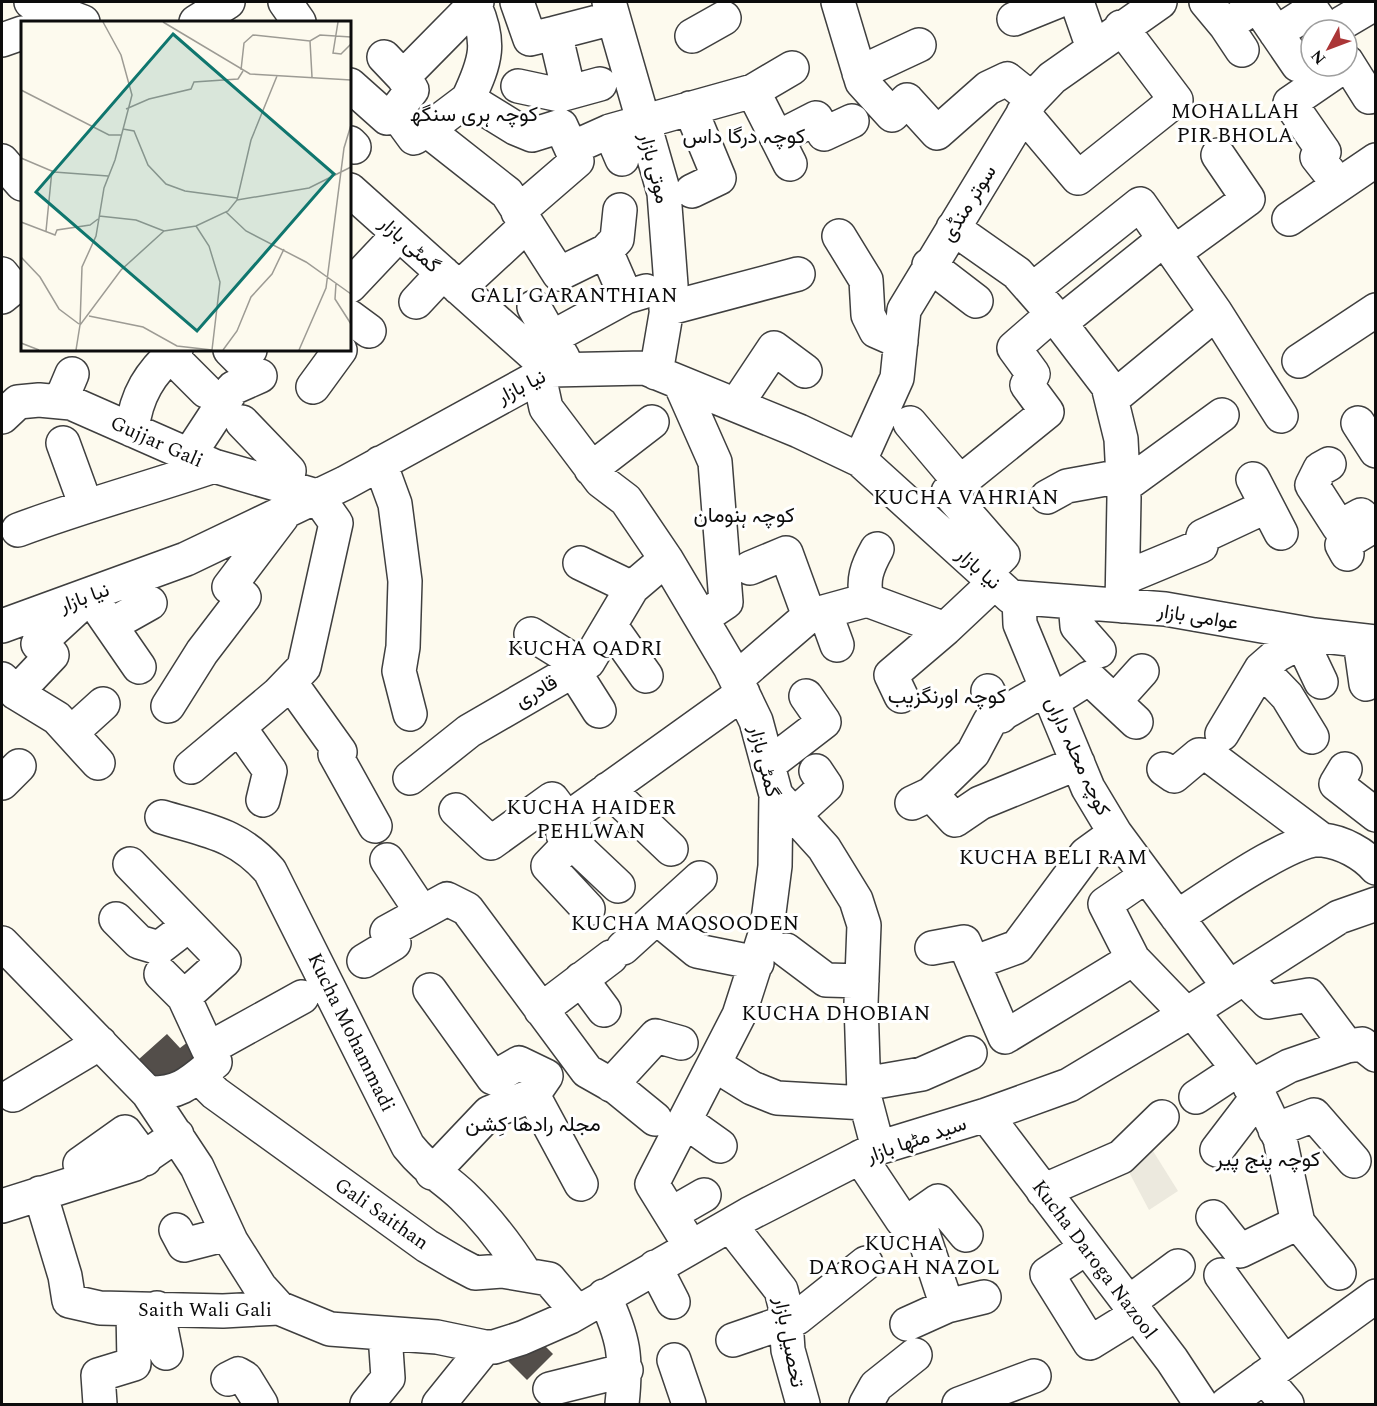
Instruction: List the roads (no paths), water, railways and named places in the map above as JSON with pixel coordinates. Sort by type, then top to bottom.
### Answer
[{"type":"street","points":[[31,2],[80,21]]},
{"type":"street","points":[[198,21],[228,2]]},
{"type":"street","points":[[351,89],[387,118],[395,112],[412,90],[393,67],[475,2],[484,38],[484,64],[468,99],[414,138],[395,112]]},
{"type":"street","points":[[517,2],[530,39],[555,33],[611,10]]},
{"type":"street","points":[[838,2],[862,82],[892,115],[907,100],[937,133],[988,88],[1006,79],[1078,177],[1176,99],[1121,27]]},
{"type":"street","points":[[1014,19],[1056,2]]},
{"type":"street","points":[[1077,2],[1093,48]]},
{"type":"street","name":"سوتر منڈی","points":[[860,460],[897,378],[904,309],[1027,106],[1052,78],[1121,27],[1160,2]]},
{"type":"street","points":[[1224,26],[1256,3],[1298,65]]},
{"type":"street","points":[[1349,18],[1376,3]]},
{"type":"street","name":"موتی بازار","points":[[611,10],[664,193],[669,297],[668,378]]},
{"type":"street","points":[[1299,18],[1312,10],[1318,18]]},
{"type":"street","points":[[692,36],[723,16]]},
{"type":"street","points":[[1276,33],[1299,18]]},
{"type":"street","points":[[2,40],[21,33]]},
{"type":"street","points":[[416,302],[451,281],[522,219],[577,161],[566,116],[555,33]]},
{"type":"street","points":[[859,73],[919,45]]},
{"type":"street","points":[[518,86],[616,145],[643,121],[753,91],[792,68]]},
{"type":"street","points":[[1327,78],[1290,103],[1324,152],[1317,157],[1339,185]]},
{"type":"street","points":[[1356,78],[1369,97],[1376,93]]},
{"type":"street","points":[[468,99],[515,128],[532,135],[566,116],[600,84]]},
{"type":"street","points":[[753,91],[783,151],[816,118],[824,134],[852,122]]},
{"type":"street","points":[[690,108],[720,160],[719,178],[692,191]]},
{"type":"street","points":[[427,130],[507,193],[559,274],[606,251],[617,238],[620,210]]},
{"type":"street","points":[[901,696],[891,675],[1000,584],[1003,555],[948,492],[1047,412],[1017,392],[1033,374],[1014,348],[1163,250],[1248,200],[1218,155]]},
{"type":"street","points":[[1289,219],[1376,160]]},
{"type":"street","points":[[2,161],[21,183]]},
{"type":"street","name":"گمٹی بازار","points":[[351,191],[553,372],[546,408],[601,481],[626,500],[702,618],[740,686],[756,721],[779,792],[775,866],[767,928],[772,956],[745,990],[739,1015],[715,1065],[670,1120],[652,1184],[691,1247]]},
{"type":"street","points":[[1032,290],[1140,204],[1163,250],[1216,313],[1281,416]]},
{"type":"street","points":[[953,228],[1017,273],[1057,319],[1108,386],[1113,398],[1121,439],[1123,592]]},
{"type":"street","points":[[351,285],[399,234]]},
{"type":"street","points":[[839,236],[866,280],[868,315],[876,331],[901,342]]},
{"type":"street","points":[[606,251],[626,297]]},
{"type":"street","points":[[929,265],[975,301]]},
{"type":"street","points":[[2,274],[13,288],[2,297]]},
{"type":"street","points":[[551,338],[626,297],[669,297],[798,274]]},
{"type":"street","points":[[534,307],[551,338],[553,372]]},
{"type":"street","points":[[1299,361],[1376,310]]},
{"type":"street","points":[[1113,398],[1216,313]]},
{"type":"street","points":[[736,405],[774,348],[805,371]]},
{"type":"street","points":[[138,351],[148,382]]},
{"type":"street","points":[[18,530],[86,506],[125,496],[202,460],[234,388],[255,363],[238,358],[232,351]]},
{"type":"street","points":[[313,387],[339,351]]},
{"type":"street","points":[[132,430],[135,405],[157,366],[173,352],[206,390]]},
{"type":"street","name":"نیا بازار","points":[[2,626],[90,596],[186,559],[287,499],[317,496],[553,372],[645,368],[860,460],[1000,584]]},
{"type":"street","points":[[668,378],[715,462],[726,602],[702,618]]},
{"type":"street","name":"Gujjar Gali","points":[[7,401],[66,387],[132,430],[287,499]]},
{"type":"street","points":[[1047,497],[1067,486],[1122,481],[1222,415]]},
{"type":"street","points":[[98,763],[57,718],[9,686],[52,655],[38,644],[90,596],[111,625],[162,684],[244,597],[229,587],[287,499],[289,471],[242,422]]},
{"type":"street","points":[[591,469],[652,422]]},
{"type":"street","points":[[910,423],[959,481]]},
{"type":"street","points":[[1358,423],[1376,451]]},
{"type":"street","points":[[63,443],[86,506]]},
{"type":"street","points":[[380,463],[395,504],[405,581],[403,647],[399,670],[410,714]]},
{"type":"street","points":[[1329,464],[1320,469],[1311,485],[1340,527],[1361,515],[1374,526],[1342,545],[1347,554]]},
{"type":"street","points":[[204,768],[239,727],[290,682],[304,666],[336,523],[317,496]]},
{"type":"street","points":[[1123,592],[1201,546],[1203,536],[1267,506]]},
{"type":"street","points":[[867,600],[863,586],[867,567],[877,549]]},
{"type":"street","points":[[750,568],[786,553],[817,614],[837,645]]},
{"type":"street","name":"قادری","points":[[410,778],[469,731],[588,662],[632,588],[666,559]]},
{"type":"street","points":[[580,563],[632,588]]},
{"type":"street","name":"عوامی بازار","points":[[1000,584],[1075,602],[1123,592],[1165,609],[1308,639],[1368,641]]},
{"type":"street","name":"کوچہ محلہ داراں","points":[[1000,584],[1020,624],[1078,763],[1115,833],[1177,918],[1237,982],[1268,1002],[1309,995],[1361,1050]]},
{"type":"street","points":[[588,909],[548,866],[569,830],[608,789],[740,686],[817,614],[867,600],[945,629]]},
{"type":"street","points":[[1075,602],[1077,626],[1099,651]]},
{"type":"street","points":[[111,625],[150,603]]},
{"type":"street","points":[[610,625],[646,676]]},
{"type":"street","points":[[531,634],[577,668],[599,711]]},
{"type":"street","points":[[1222,734],[1261,669],[1277,655],[1308,639],[1321,682]]},
{"type":"street","points":[[1366,684],[1368,641]]},
{"type":"street","points":[[1261,669],[1287,696],[1312,737]]},
{"type":"street","points":[[1078,763],[981,803],[955,820],[921,798],[974,753],[990,721],[994,703],[1049,695],[1089,678],[1126,712],[1142,671]]},
{"type":"street","points":[[290,682],[340,752],[334,754],[375,826]]},
{"type":"street","points":[[779,792],[824,722],[806,696]]},
{"type":"street","points":[[71,733],[103,704]]},
{"type":"street","points":[[239,727],[270,771],[263,800]]},
{"type":"street","points":[[1164,769],[1174,776],[1199,755],[1210,756],[1322,840],[1365,856],[1375,866]]},
{"type":"street","points":[[1345,769],[1336,784],[1376,815]]},
{"type":"street","points":[[779,792],[826,786],[816,771]]},
{"type":"street","points":[[608,789],[671,849]]},
{"type":"street","points":[[779,792],[824,848],[856,900],[864,925],[862,981],[864,1093],[869,1153],[902,1220],[920,1225],[947,1306]]},
{"type":"street","points":[[456,810],[491,843],[552,799],[569,830],[618,886]]},
{"type":"street","name":"Kucha Mohammadi","points":[[162,817],[238,842],[253,851],[270,871],[408,1146],[432,1173],[461,1194],[501,1234],[526,1275]]},
{"type":"street","points":[[973,963],[1017,947],[1086,854],[1115,833]]},
{"type":"street","points":[[1177,918],[1291,848],[1322,840]]},
{"type":"street","points":[[387,860],[404,898]]},
{"type":"street","points":[[130,864],[224,960],[184,997]]},
{"type":"street","points":[[1146,876],[1105,904],[1132,959],[1190,1013],[1249,1084],[1275,1130],[1298,1223],[1339,1273]]},
{"type":"street","points":[[541,1010],[617,952],[700,878]]},
{"type":"street","points":[[364,961],[394,943],[387,932],[404,898]]},
{"type":"street","points":[[404,898],[447,899],[467,909],[587,1071],[670,1120],[720,1146]]},
{"type":"street","name":"سید مٹھا بازار","points":[[485,1347],[522,1338],[590,1304],[729,1225],[869,1153],[1070,1085],[1190,1013],[1339,916],[1376,904]]},
{"type":"street","points":[[657,918],[697,951],[772,956],[826,980],[862,981]]},
{"type":"street","points":[[116,919],[139,942],[159,948],[189,925]]},
{"type":"street","points":[[932,948],[964,942],[1005,1037],[1132,959]]},
{"type":"street","points":[[6,954],[148,1093],[197,1167],[228,1234],[260,1287],[279,1308]]},
{"type":"street","points":[[161,974],[184,997],[203,1063]]},
{"type":"street","points":[[581,979],[604,1010]]},
{"type":"street","points":[[430,990],[493,1078],[519,1063],[540,1086],[581,1184]]},
{"type":"street","points":[[148,1093],[170,1094],[203,1063],[302,997]]},
{"type":"street","points":[[611,1085],[656,1036],[681,1043]]},
{"type":"street","points":[[13,1095],[99,1043]]},
{"type":"street","points":[[1196,1097],[1249,1084],[1289,1066],[1361,1050]]},
{"type":"street","points":[[432,1173],[489,1113],[540,1086],[572,1053]]},
{"type":"street","points":[[715,1065],[752,1088],[777,1098],[864,1093],[922,1074],[970,1053]]},
{"type":"street","name":"Gali Saithan","points":[[203,1063],[215,1093],[427,1246],[475,1273],[502,1271],[549,1279],[590,1304],[620,1332],[626,1370],[622,1404]]},
{"type":"street","points":[[1217,1150],[1249,1084]]},
{"type":"street","name":"Kucha Daroga Nazool","points":[[986,1115],[1172,1360],[1201,1404]]},
{"type":"street","points":[[1275,1130],[1314,1115],[1354,1161]]},
{"type":"street","points":[[1043,1191],[1121,1157],[1162,1117]]},
{"type":"street","points":[[3,1201],[40,1193],[79,1162],[145,1159],[177,1135]]},
{"type":"street","name":"Saith Wali Gali","points":[[40,1193],[65,1276],[69,1301],[100,1308],[223,1311],[279,1308],[330,1329],[437,1337],[485,1347]]},
{"type":"street","points":[[671,1214],[705,1195]]},
{"type":"street","points":[[908,1222],[938,1201],[966,1235]]},
{"type":"street","points":[[1213,1217],[1240,1251],[1298,1223]]},
{"type":"street","name":"تحصیل بازار","points":[[729,1225],[781,1290],[785,1306],[788,1350],[803,1404]]},
{"type":"street","points":[[176,1230],[184,1245],[228,1234]]},
{"type":"street","points":[[1086,1248],[1047,1274],[1090,1343],[1133,1308],[1178,1266]]},
{"type":"street","points":[[734,1340],[797,1318],[866,1263]]},
{"type":"street","points":[[655,1267],[673,1302]]},
{"type":"street","points":[[1221,1275],[1274,1370],[1287,1404]]},
{"type":"street","points":[[1227,1404],[1376,1296]]},
{"type":"street","points":[[866,1404],[876,1386],[911,1339],[947,1306],[984,1297]]},
{"type":"street","points":[[145,1309],[166,1353]]},
{"type":"street","points":[[100,1404],[98,1375],[134,1364],[145,1309]]},
{"type":"street","points":[[366,1404],[388,1378],[385,1334]]},
{"type":"street","points":[[439,1404],[485,1347]]},
{"type":"street","points":[[674,1360],[689,1404]]},
{"type":"street","points":[[550,1389],[626,1370]]},
{"type":"street","points":[[228,1379],[238,1374],[245,1378],[261,1404]]},
{"type":"street","points":[[959,1404],[1034,1376]]},
{"type":"district","name":"کوچہ ہری سنگھ","points":[[474,114]]},
{"type":"district","name":"MOHALLAH PIR BHOLA","points":[[1235,123]]},
{"type":"district","name":"کوچہ درگا داس","points":[[744,136]]},
{"type":"district","name":"GALI GARANTHIAN","points":[[574,295]]},
{"type":"district","name":"KUCHA VAHRIAN","points":[[966,497]]},
{"type":"district","name":"کوچہ ہنومان","points":[[744,515]]},
{"type":"district","name":"KUCHA QADRI","points":[[585,648]]},
{"type":"district","name":"کوچہ اورنگزیب","points":[[947,696]]},
{"type":"district","name":"KUCHA HAIDER PEHLWAN","points":[[591,819]]},
{"type":"district","name":"KUCHA BELI RAM","points":[[1053,857]]},
{"type":"district","name":"KUCHA MAQSOODEN","points":[[685,923]]},
{"type":"district","name":"KUCHA DHOBIAN","points":[[836,1013]]},
{"type":"district","name":"مجلہ رادها كِشن","points":[[533,1124]]},
{"type":"district","name":"کوچہ پنج پیر","points":[[1268,1159]]},
{"type":"district","name":"KUCHA DAROGAH NAZOL","points":[[904,1255]]}]
